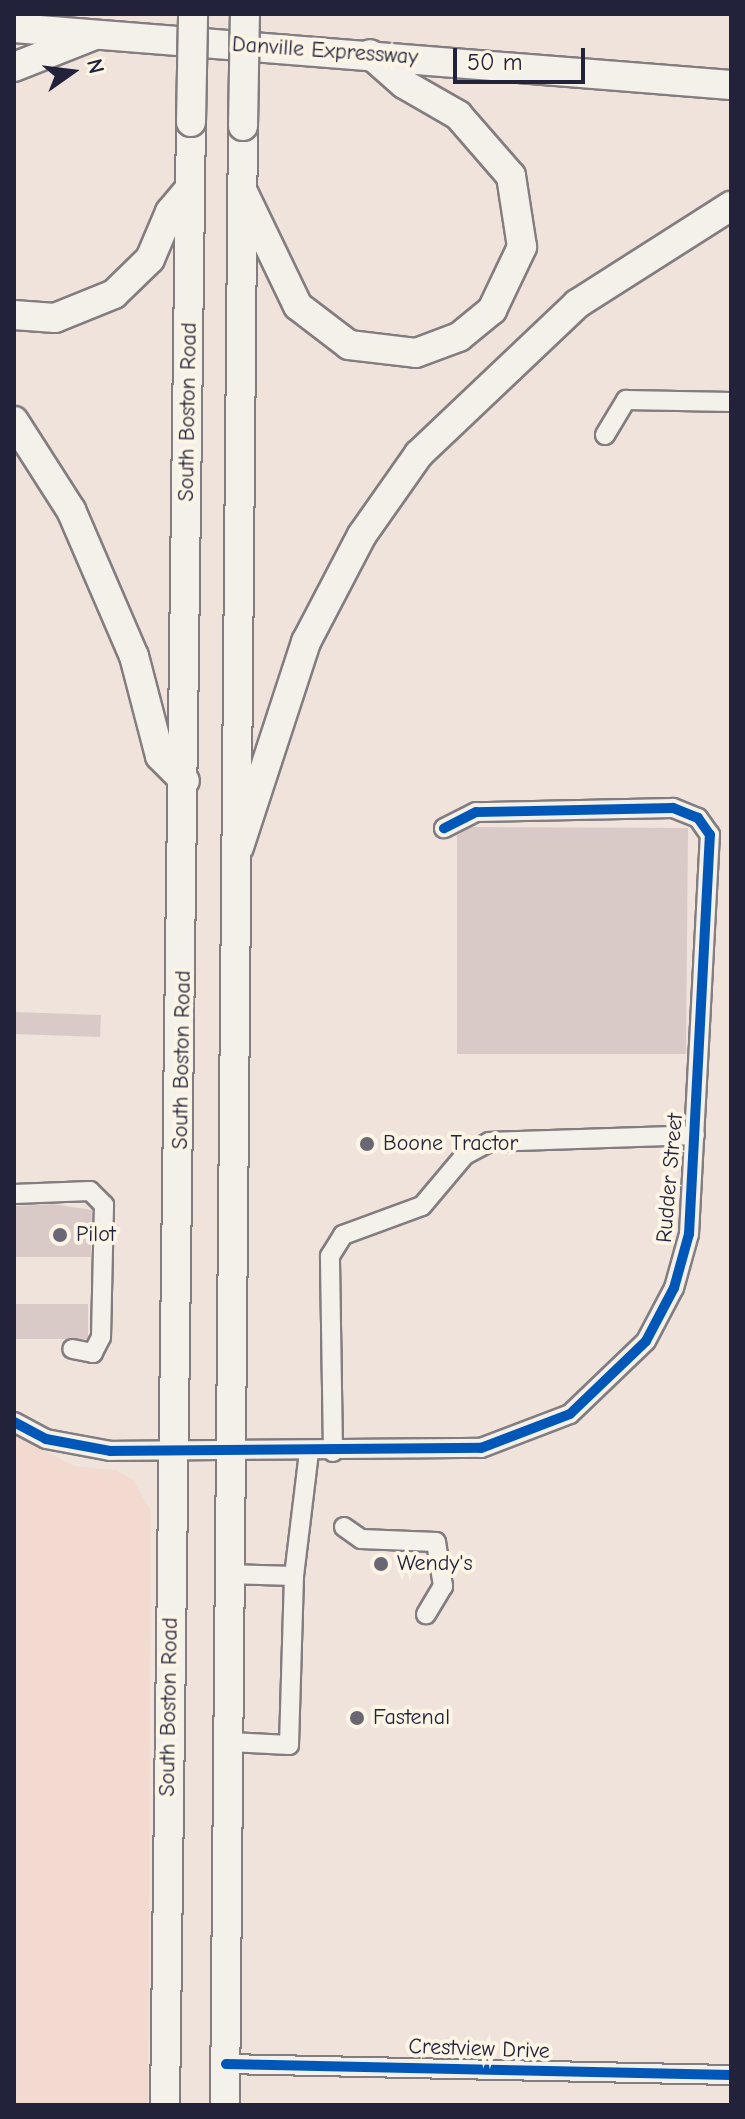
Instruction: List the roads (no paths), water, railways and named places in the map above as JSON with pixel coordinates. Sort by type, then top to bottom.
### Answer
[{"type":"highway","name":"South Boston Road","points":[[165,2105],[193,14]]},
{"type":"highway","points":[[225,2105],[230,1742],[227,1451],[245,14]]},
{"type":"highway","name":"Danville Expressway","points":[[14,28],[731,85]]},
{"type":"highway","points":[[14,67],[100,33]]},
{"type":"highway","points":[[243,193],[298,306],[349,345],[416,353],[459,337],[492,310],[522,247],[511,176],[458,115],[404,84],[370,54]]},
{"type":"highway","points":[[14,315],[65,316],[114,294],[150,259],[170,212],[190,188]]},
{"type":"highway","points":[[234,859],[259,801],[306,642],[362,535],[419,454],[577,304],[731,206]]},
{"type":"highway","points":[[14,421],[71,510],[134,656],[160,756],[185,781]]},
{"type":"street","points":[[605,435],[626,400],[731,402]]},
{"type":"street","name":"Rudder Street","points":[[14,1422],[78,1447],[176,1452],[433,1453],[510,1442],[602,1391],[646,1341],[674,1288],[689,1234],[711,845],[704,825],[673,808],[476,812],[444,828]]},
{"type":"street","points":[[333,1452],[330,1256],[343,1235],[422,1206],[465,1155],[489,1142],[695,1135]]},
{"type":"street","points":[[14,1194],[24,1188],[90,1191],[104,1205],[101,1337],[93,1353],[72,1349]]},
{"type":"street","points":[[230,1742],[289,1745],[294,1576],[309,1452]]},
{"type":"street","points":[[344,1527],[361,1539],[436,1542],[443,1586],[426,1614]]},
{"type":"street","points":[[226,1574],[294,1576]]},
{"type":"street","name":"Crestview Drive","points":[[226,2064],[731,2075]]},
{"type":"place","name":"Boone Tractor","points":[[367,1144]]},
{"type":"place","name":"Pilot","points":[[60,1235]]},
{"type":"place","name":"Wendy's","points":[[381,1564]]},
{"type":"place","name":"Fastenal","points":[[357,1718]]}]
